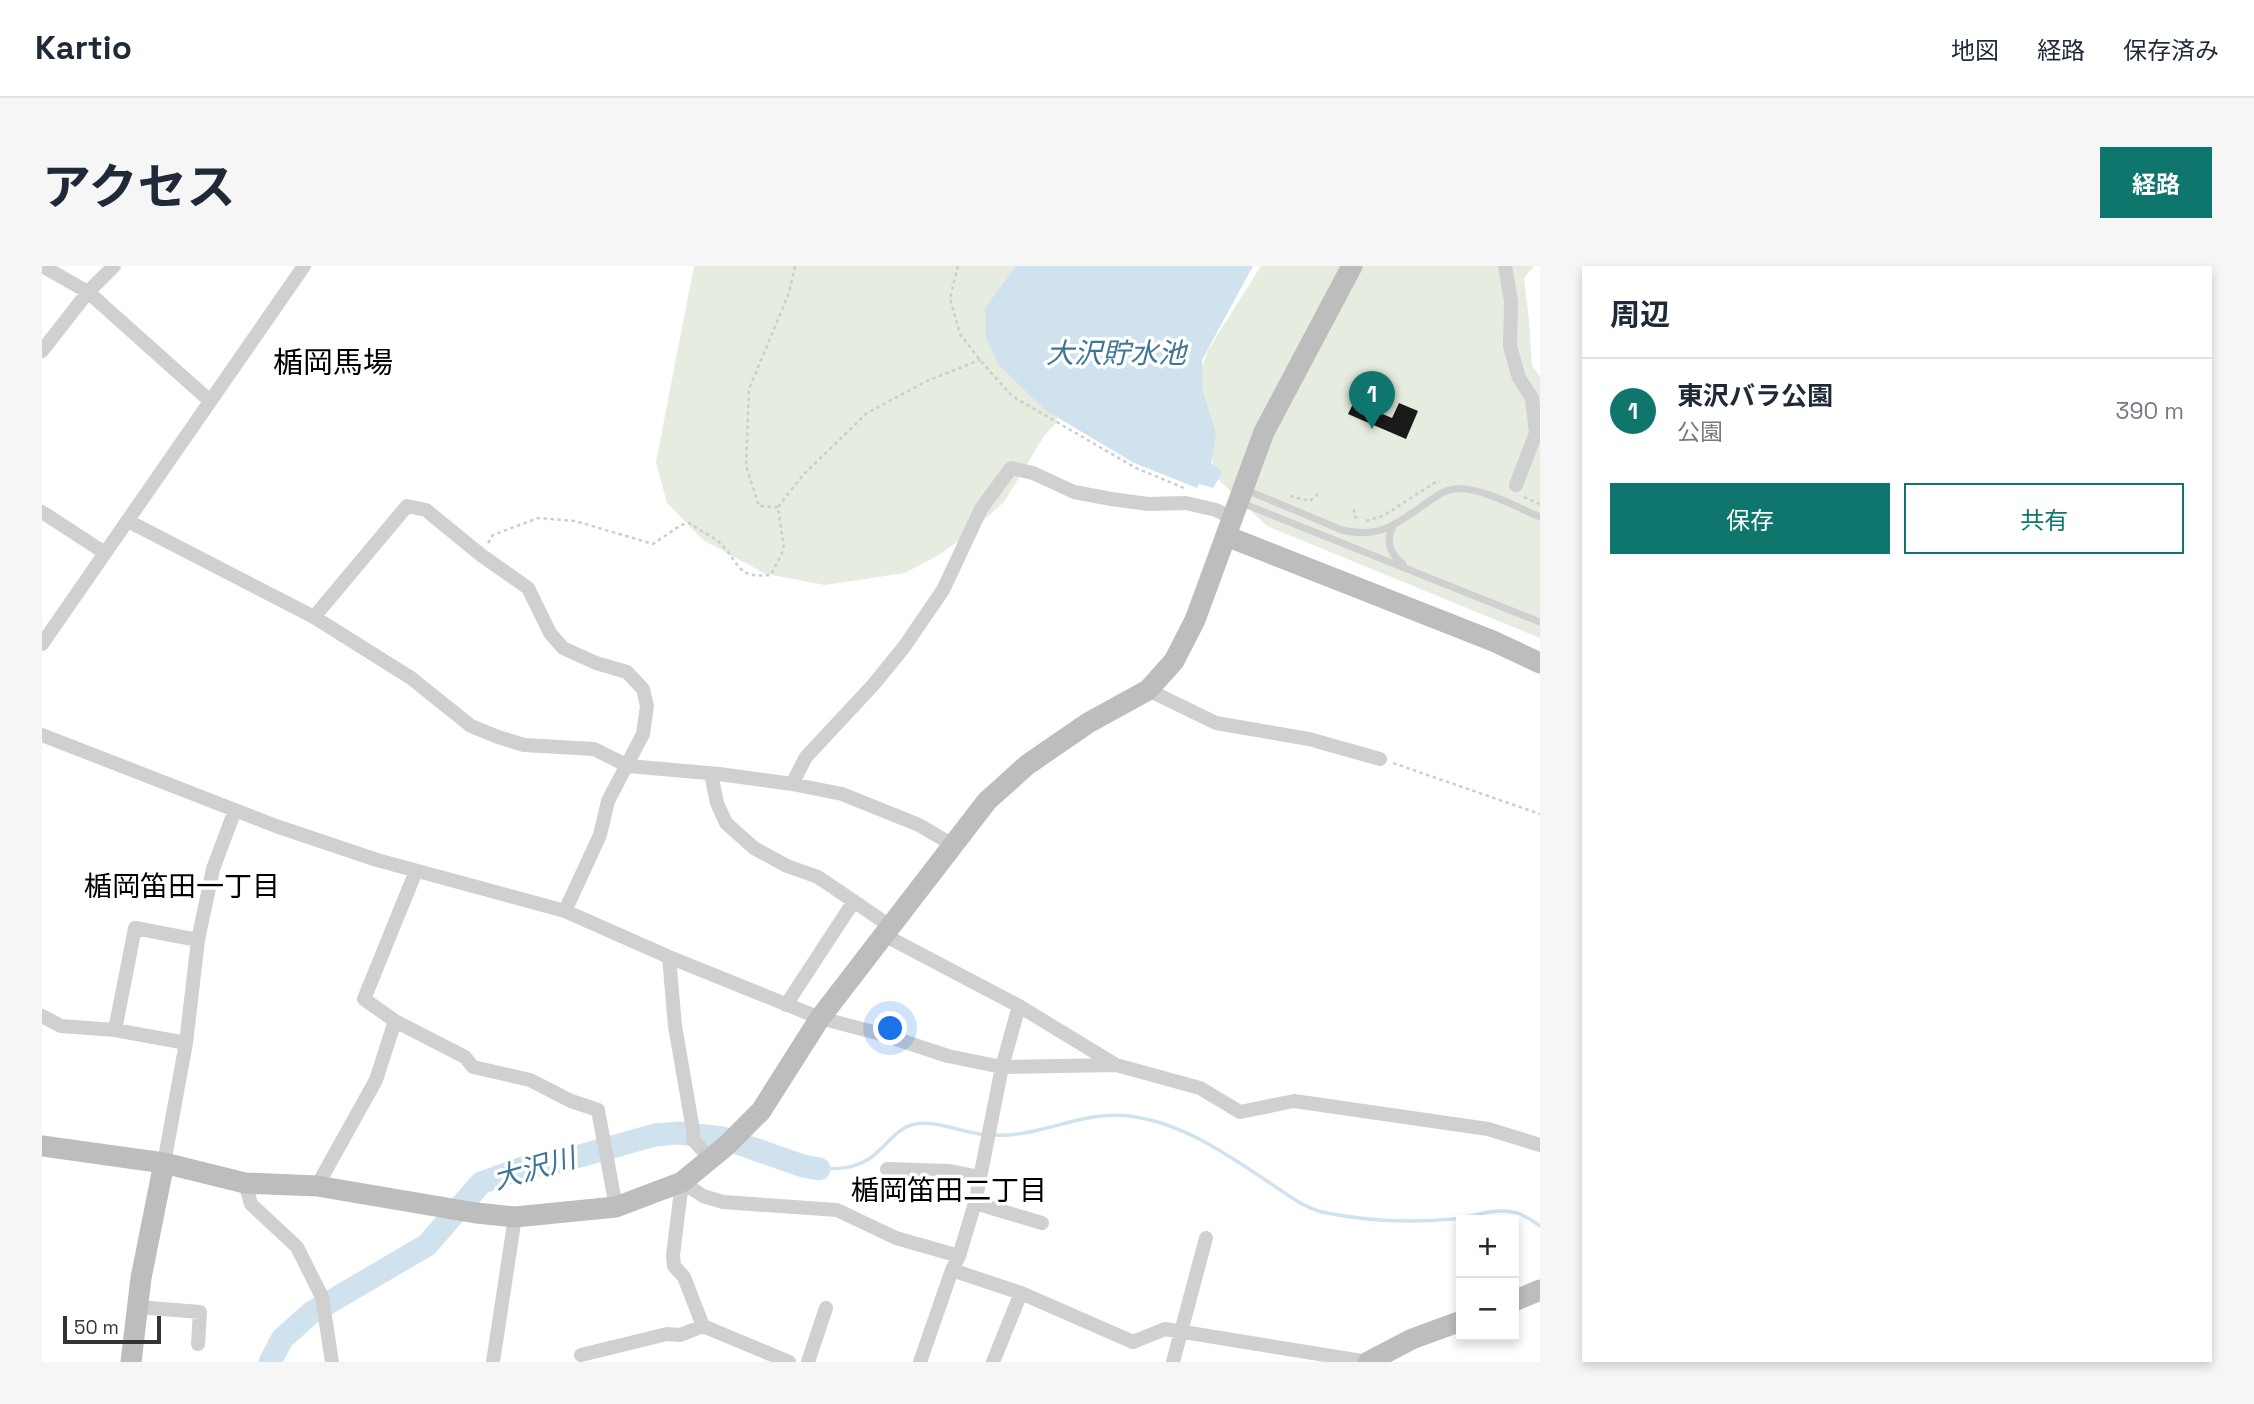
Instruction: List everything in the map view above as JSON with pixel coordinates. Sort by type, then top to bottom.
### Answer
[{"type":"street","points":[[42,266],[88,292],[211,401]]},
{"type":"street","points":[[42,351],[88,292],[114,266]]},
{"type":"street","points":[[42,645],[304,266]]},
{"type":"street","points":[[42,1146],[164,1163],[245,1183],[317,1186],[450,1209],[515,1217],[616,1208],[682,1182],[761,1111],[820,1018],[987,801],[1027,765],[1088,723],[1148,690],[1174,661],[1195,620],[1264,432],[1352,266]]},
{"type":"street","points":[[1505,266],[1511,301],[1510,345],[1519,378],[1532,398],[1536,433],[1516,485]]},
{"type":"street","points":[[792,785],[806,757],[904,648],[943,590],[981,509],[1011,468],[1033,473],[1074,492],[1148,504],[1186,503],[1235,511],[1540,663]]},
{"type":"street","points":[[314,617],[407,506],[426,510],[481,555],[528,588],[550,633],[563,648],[596,663],[627,672],[643,689],[647,706],[643,734],[608,802],[600,835],[565,911]]},
{"type":"street","points":[[42,512],[105,553]]},
{"type":"street","points":[[128,521],[314,617],[411,678],[471,726],[524,745],[594,749],[628,766],[711,774],[842,794],[919,825],[953,845]]},
{"type":"street","points":[[1148,690],[1216,723],[1309,739],[1380,759]]},
{"type":"street","points":[[42,735],[276,826],[416,871],[565,911],[669,957],[820,1018],[948,1056],[1002,1067],[1116,1065]]},
{"type":"street","points":[[711,774],[717,803],[726,823],[754,848],[788,866],[818,877],[854,901],[887,931],[1116,1065],[1200,1088],[1240,1112],[1294,1101],[1488,1129],[1540,1145]]},
{"type":"street","points":[[131,1362],[141,1278],[186,1043],[198,940],[214,869],[235,810]]},
{"type":"street","points":[[416,871],[364,999],[395,1021],[465,1057],[473,1067],[530,1080],[571,1101],[598,1110],[616,1208]]},
{"type":"street","points":[[786,1004],[854,901]]},
{"type":"street","points":[[115,1030],[135,928],[198,940]]},
{"type":"street","points":[[669,957],[675,1026],[693,1135],[718,1152]]},
{"type":"street","points":[[920,1362],[959,1256],[975,1203],[1002,1067],[1019,1006]]},
{"type":"street","points":[[42,1016],[61,1026],[115,1030],[186,1043]]},
{"type":"street","points":[[317,1186],[376,1080],[395,1021]]},
{"type":"street","points":[[887,1169],[950,1171],[980,1177]]},
{"type":"street","points":[[682,1182],[703,1196],[723,1202],[837,1210],[897,1238],[959,1256]]},
{"type":"street","points":[[682,1182],[674,1266],[684,1277],[703,1326]]},
{"type":"street","points":[[245,1183],[251,1204],[297,1247],[323,1297],[332,1362]]},
{"type":"street","points":[[975,1203],[1042,1223]]},
{"type":"street","points":[[493,1362],[515,1217]]},
{"type":"street","points":[[1173,1362],[1206,1238]]},
{"type":"street","points":[[952,1270],[1021,1293],[1133,1342],[1164,1329],[1368,1362],[1412,1339],[1456,1323]]},
{"type":"street","points":[[1519,1299],[1540,1290]]},
{"type":"street","points":[[993,1362],[1021,1293]]},
{"type":"street","points":[[137,1307],[200,1312],[198,1344]]},
{"type":"street","points":[[807,1362],[826,1308]]},
{"type":"street","points":[[581,1355],[667,1334],[681,1335],[703,1326],[789,1362]]},
{"type":"lane","points":[[1235,511],[1353,533],[1375,532],[1394,525],[1441,493],[1453,489],[1469,489],[1540,517]]},
{"type":"lane","points":[[1235,511],[1419,573],[1540,622]]},
{"type":"lane","points":[[1394,525],[1389,536],[1393,556],[1419,573]]},
{"type":"path","points":[[778,507],[759,506],[746,466],[750,389],[789,293],[795,266]]},
{"type":"path","points":[[958,266],[950,298],[960,334],[1012,396],[1136,468],[1185,489]]},
{"type":"path","points":[[481,555],[493,535],[538,518],[575,521],[653,544],[681,524],[689,523],[720,543],[742,571],[753,577],[771,575],[784,549],[778,507],[803,475],[867,413],[927,380],[980,360]]},
{"type":"path","points":[[1281,492],[1310,501],[1318,494]]},
{"type":"path","points":[[1380,759],[1540,814]]},
{"type":"shaded area","points":[[694,266],[1080,266],[1056,423],[1044,436],[1004,502],[942,553],[905,573],[825,585],[766,574],[703,540],[667,503],[656,462]]},
{"type":"shaded area","points":[[1261,266],[1534,266],[1524,278],[1532,366],[1540,376],[1540,638],[1267,526],[1216,477],[1195,386],[1208,350]]},
{"type":"water","name":"大沢貯水池","points":[[1016,266],[1253,266],[1202,360],[1202,388],[1216,434],[1211,463],[1223,472],[1213,488],[1199,484],[1197,488],[1134,463],[1045,410],[998,364],[986,338],[985,308]]},
{"type":"building","points":[[1354,402],[1392,418],[1399,403],[1418,411],[1406,439],[1348,414]]},
{"type":"waterway","points":[[993,1135],[1010,1135],[1112,1115],[1148,1119],[1201,1140],[1300,1203],[1322,1212],[1371,1219],[1421,1221],[1505,1211],[1523,1215],[1540,1226]]},
{"type":"waterway","points":[[819,1169],[844,1168],[861,1163],[873,1156],[901,1130],[915,1124],[931,1124],[986,1135]]},
{"type":"waterway","name":"大沢川","points":[[270,1362],[282,1339],[311,1313],[427,1245],[481,1183],[522,1168],[562,1161],[655,1135],[679,1133],[723,1138],[819,1169]]},
{"type":"place","name":"東沢バラ公園","points":[[1372,429]]},
{"type":"district","name":"楯岡馬場","points":[[333,362]]},
{"type":"district","name":"楯岡笛田一丁目","points":[[182,886]]},
{"type":"district","name":"楯岡笛田二丁目","points":[[949,1190]]}]
